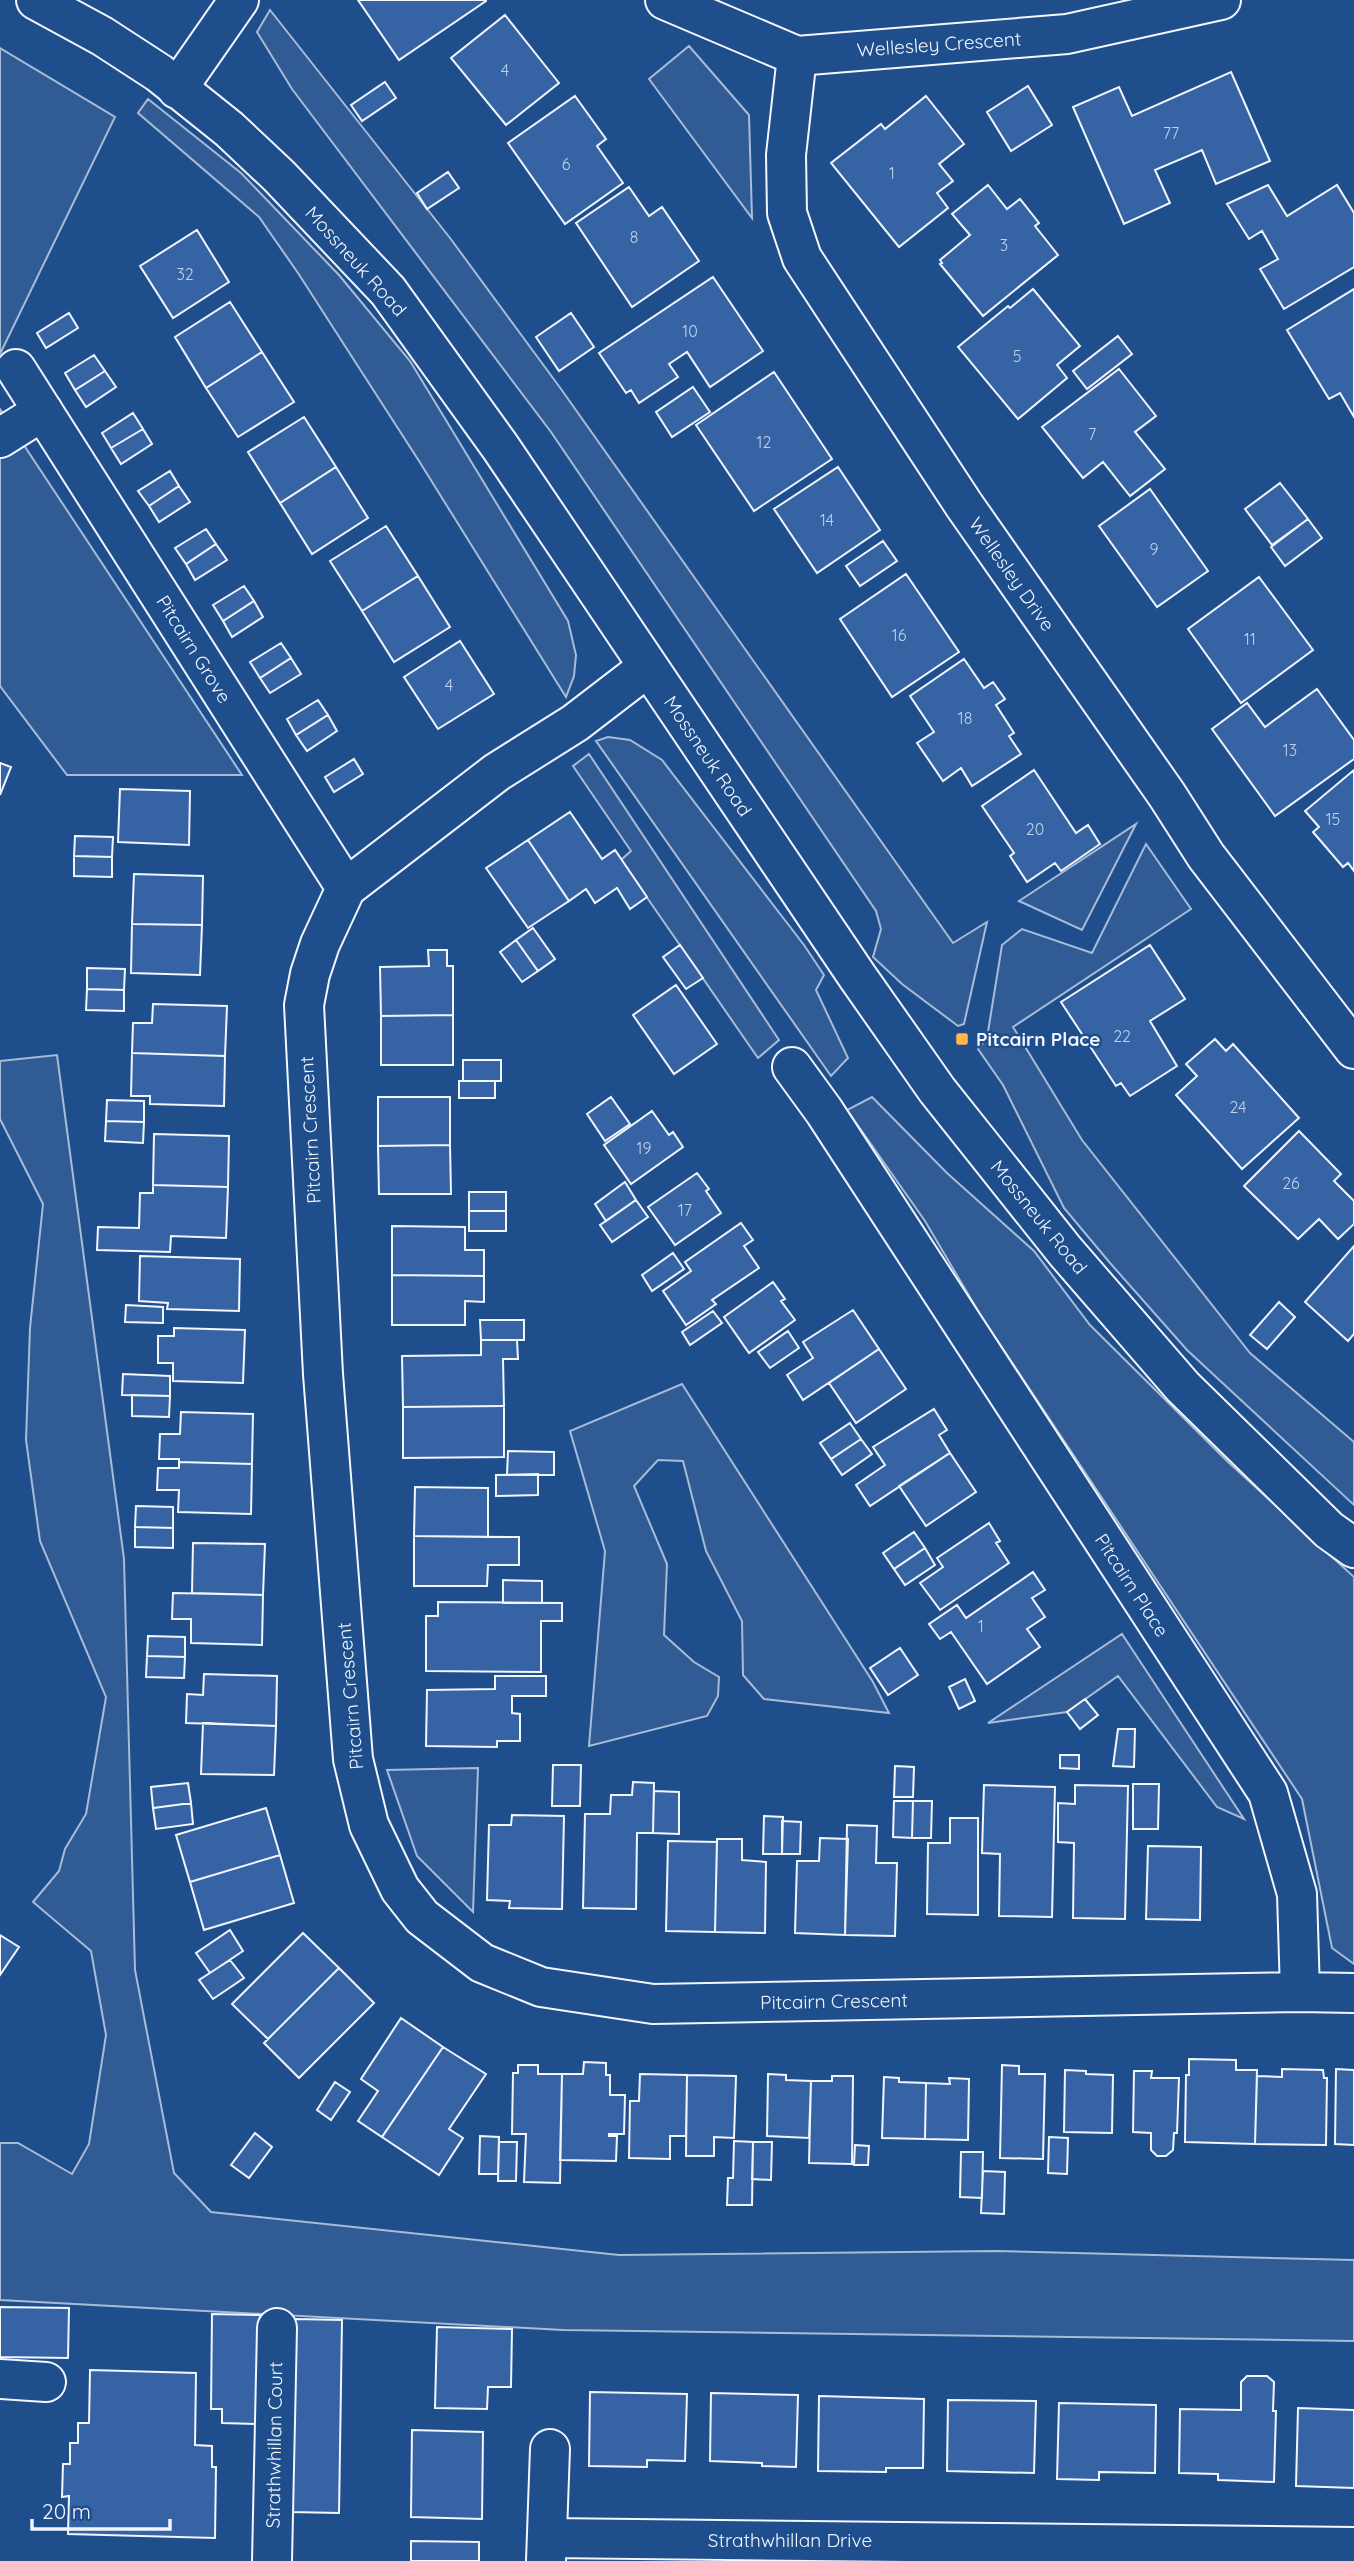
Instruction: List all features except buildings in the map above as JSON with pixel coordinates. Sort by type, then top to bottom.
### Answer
[{"type":"street","name":"Mossneuk Road","points":[[36,0],[159,73],[229,129],[279,176],[388,291],[501,448],[857,976],[937,1090],[1056,1240],[1182,1387],[1329,1530],[1354,1548]]},
{"type":"street","points":[[177,89],[239,0]]},
{"type":"street","name":"Wellesley Crescent","points":[[665,0],[797,56],[1067,34],[1221,0]]},
{"type":"street","name":"Wellesley Drive","points":[[797,56],[786,155],[787,213],[802,258],[964,505],[1167,795],[1206,856],[1354,1049]]},
{"type":"street","name":"Pitcairn Grove","points":[[16,369],[346,888]]},
{"type":"street","points":[[0,438],[43,411]]},
{"type":"street","name":"Pitcairn Crescent","points":[[648,667],[575,723],[497,772],[346,888],[320,944],[310,974],[304,1005],[323,1374],[354,1759],[369,1825],[400,1889],[422,1917],[482,1963],[541,1987],[583,1996],[653,2004],[1354,1993]]},
{"type":"street","name":"Pitcairn Place","points":[[792,1067],[1268,1793],[1297,1895],[1300,1992]]},
{"type":"street","name":"Strathwhillan Court","points":[[272,2561],[277,2328]]},
{"type":"street","points":[[0,2379],[46,2382]]},
{"type":"street","name":"Strathwhillan Drive","points":[[550,2449],[548,2550],[1032,2551],[1354,2547]]},
{"type":"shaded area","points":[[270,10],[450,238],[561,389],[953,943],[987,922],[964,1024],[958,1026],[902,984],[873,957],[881,929],[876,911],[551,432],[292,89],[257,32]]},
{"type":"shaded area","points":[[689,46],[749,115],[752,218],[649,79]]},
{"type":"shaded area","points":[[0,48],[115,117],[0,354]]},
{"type":"shaded area","points":[[148,99],[241,173],[339,275],[410,361],[568,621],[576,655],[574,676],[566,697],[419,461],[259,217],[138,113]]},
{"type":"shaded area","points":[[0,409],[242,775],[67,775],[0,686]]},
{"type":"shaded area","points":[[608,737],[630,740],[662,760],[824,975],[816,990],[848,1058],[831,1076],[596,741]]},
{"type":"shaded area","points":[[589,754],[779,1040],[758,1058],[621,860],[631,851],[573,766]]},
{"type":"shaded area","points":[[1136,824],[1082,930],[1019,901]]},
{"type":"shaded area","points":[[1146,844],[1191,909],[1013,1027],[1082,1140],[1250,1353],[1354,1442],[1354,1505],[1187,1350],[1064,1208],[1003,1085],[978,1049],[987,1038],[1002,945],[1022,929],[1092,953]]},
{"type":"shaded area","points":[[57,1055],[124,1559],[135,1970],[174,2173],[211,2212],[619,2255],[996,2251],[1354,2260],[1354,2341],[563,2330],[0,2300],[0,2143],[18,2143],[72,2174],[89,2144],[106,2035],[91,1951],[33,1902],[59,1871],[65,1849],[86,1814],[106,1697],[40,1541],[26,1440],[30,1328],[43,1204],[0,1119],[0,1061]]},
{"type":"shaded area","points":[[872,1097],[947,1173],[1034,1251],[1090,1325],[1227,1461],[1354,1577],[1354,1964],[1332,1948],[1302,1799],[981,1316],[925,1221],[847,1110]]},
{"type":"shaded area","points":[[682,1384],[873,1682],[889,1713],[764,1699],[743,1675],[742,1621],[706,1551],[683,1461],[658,1460],[634,1486],[667,1564],[664,1635],[694,1662],[719,1677],[718,1696],[707,1716],[589,1746],[605,1551],[570,1431]]},
{"type":"shaded area","points":[[1122,1634],[1244,1819],[1217,1807],[1118,1676],[1067,1712],[988,1723]]},
{"type":"shaded area","points":[[478,1768],[473,1912],[417,1856],[387,1770]]},
{"type":"place","name":"Pitcairn Place","points":[[962,1039]]}]
